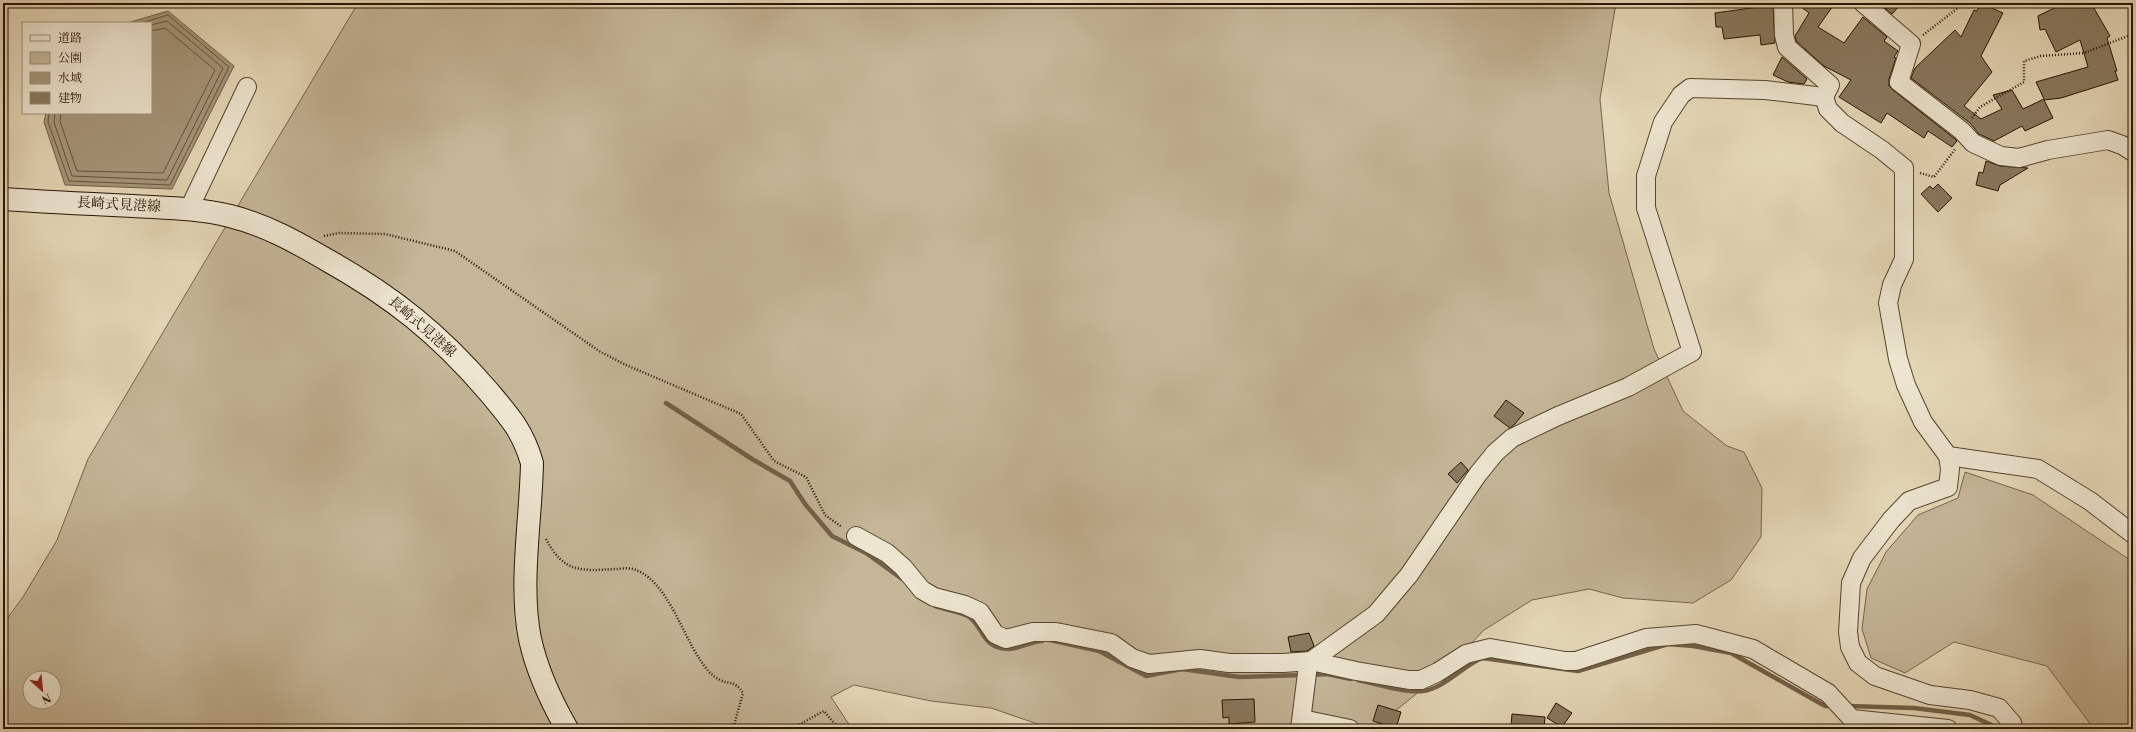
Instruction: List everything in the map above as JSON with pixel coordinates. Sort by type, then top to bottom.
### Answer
[{"type":"main road","name":"長崎式見港線","points":[[3,198],[189,209],[229,216],[264,226],[297,242],[361,279],[405,309],[469,369],[520,430],[528,447],[532,463],[527,574],[530,639],[551,700],[567,729]]},
{"type":"street","points":[[1783,3],[1784,34],[1787,46],[1830,85],[1824,97],[1828,109],[1842,123],[1882,150],[1904,168],[1904,260],[1892,285],[1888,303],[1898,359],[1906,385],[1923,422],[1948,456],[1950,469],[1948,487],[1909,501],[1891,520],[1862,558],[1851,583],[1848,632],[1850,647],[1858,664],[1874,676],[1930,695],[1970,700],[1999,708],[2013,726]]},
{"type":"street","points":[[1863,3],[1911,44],[1899,82],[1964,133],[1973,143],[2001,156],[2019,158],[2048,150],[2108,140],[2122,145],[2133,152]]},
{"type":"street","points":[[189,209],[247,87]]},
{"type":"street","points":[[1350,729],[1301,724],[1309,668],[1376,614],[1409,575],[1478,474],[1496,453],[1512,438],[1558,416],[1628,387],[1692,352],[1646,208],[1646,176],[1663,122],[1681,95],[1690,88],[1765,90],[1824,97]]},
{"type":"street","points":[[1948,456],[2038,469],[2090,501],[2133,534]]},
{"type":"street","points":[[856,536],[887,553],[903,567],[922,590],[934,597],[965,605],[980,612],[995,634],[1006,639],[1033,632],[1056,632],[1111,643],[1132,658],[1149,664],[1200,659],[1229,663],[1283,663],[1309,668],[1356,671],[1409,680],[1421,680],[1438,672],[1466,654],[1490,648],[1565,661],[1576,661],[1646,638],[1696,634],[1752,649],[1828,693],[1852,720],[1948,729]]},
{"type":"path","points":[[1911,44],[1958,8],[1956,3]]},
{"type":"path","points":[[1904,168],[1934,177],[1980,107],[2024,82],[2024,61],[2041,56],[2084,53],[2133,34]]},
{"type":"path","points":[[297,242],[340,233],[384,234],[455,251],[599,351],[626,365],[741,414],[774,461],[806,477],[825,514],[856,536]]},
{"type":"path","points":[[530,513],[552,550],[567,566],[583,570],[635,569],[646,576],[659,589],[707,669],[720,680],[733,682],[743,693],[733,729]]},
{"type":"path","points":[[791,729],[824,711],[839,729]]},
{"type":"path","points":[[850,729],[871,724],[881,724],[894,729]]},
{"type":"green space","points":[[358,3],[1616,3],[1600,99],[1609,193],[1654,349],[1683,411],[1727,446],[1744,452],[1762,488],[1761,537],[1731,580],[1693,603],[1623,598],[1589,589],[1532,600],[1484,630],[1447,669],[1373,729],[1052,729],[991,708],[931,701],[854,685],[831,697],[852,729],[3,729],[3,624],[23,597],[57,540],[88,459]]},
{"type":"green space","points":[[1965,472],[2033,495],[2133,562],[2133,729],[2094,729],[2047,666],[1954,642],[1905,673],[1871,658],[1862,629],[1867,589],[1886,552],[1918,515],[1958,498]]},
{"type":"water","points":[[168,11],[234,66],[172,189],[65,185],[44,122],[46,114],[152,114],[152,22],[130,22]]},
{"type":"building","points":[[1796,3],[1835,3],[1818,27],[1844,43],[1863,17],[1887,37],[1884,41],[1898,51],[1894,57],[1896,58],[1889,79],[1889,86],[1955,139],[1957,141],[1952,147],[1928,131],[1924,138],[1887,113],[1881,123],[1839,97],[1851,80],[1824,66],[1796,41],[1795,36],[1809,13]]},
{"type":"building","points":[[1879,3],[1902,3],[1892,14]]},
{"type":"building","points":[[1981,3],[2003,13],[1981,56],[1992,72],[1964,106],[1981,119],[2002,109],[1993,95],[2012,90],[2023,109],[2044,99],[2036,82],[2088,67],[2080,40],[2056,52],[2045,29],[2040,30],[2038,16],[2064,3],[2091,3],[2110,36],[2107,38],[2117,71],[2115,71],[2118,80],[2061,98],[2044,100],[2053,118],[2025,131],[2022,126],[1994,141],[1979,134],[1970,123],[1911,78],[1915,68],[1955,30],[1961,37],[1974,10],[1977,11]]},
{"type":"building","points":[[1773,5],[1775,43],[1761,45],[1760,35],[1724,39],[1722,27],[1716,27],[1715,13]]},
{"type":"building","points":[[1782,57],[1807,79],[1804,84],[1788,82],[1773,75]]},
{"type":"building","points":[[1986,161],[2000,166],[2028,168],[2000,185],[1998,191],[1976,185],[1979,172],[1983,173]]},
{"type":"building","points":[[1938,184],[1952,198],[1938,212],[1921,194],[1930,186],[1933,189]]},
{"type":"building","points":[[1506,400],[1524,413],[1510,428],[1494,416]]},
{"type":"building","points":[[1461,462],[1468,470],[1457,483],[1448,474]]},
{"type":"building","points":[[1309,633],[1314,646],[1307,651],[1291,652],[1288,637]]},
{"type":"building","points":[[1254,699],[1255,722],[1229,724],[1229,717],[1223,718],[1222,700]]},
{"type":"building","points":[[1556,703],[1572,713],[1562,727],[1547,718]]},
{"type":"building","points":[[1378,705],[1401,712],[1396,728],[1373,721]]},
{"type":"building","points":[[1512,714],[1545,717],[1544,729],[1511,726]]},
{"type":"waterway","points":[[666,403],[752,459],[790,481],[805,504],[832,536],[866,553],[902,579]]},
{"type":"waterway","points":[[935,606],[968,616],[973,620],[988,641],[1000,648],[1013,649],[1042,641]]},
{"type":"waterway","points":[[1050,640],[1099,651],[1146,676],[1182,669],[1239,677],[1303,675]]},
{"type":"waterway","points":[[1358,680],[1399,689],[1423,691],[1438,686],[1482,658],[1578,671],[1668,644],[1693,646],[1731,653],[1825,706],[1833,706]]},
{"type":"waterway","points":[[1311,675],[1327,674],[1351,679]]},
{"type":"waterway","points":[[1847,706],[1914,708],[1970,715],[2000,729]]}]
